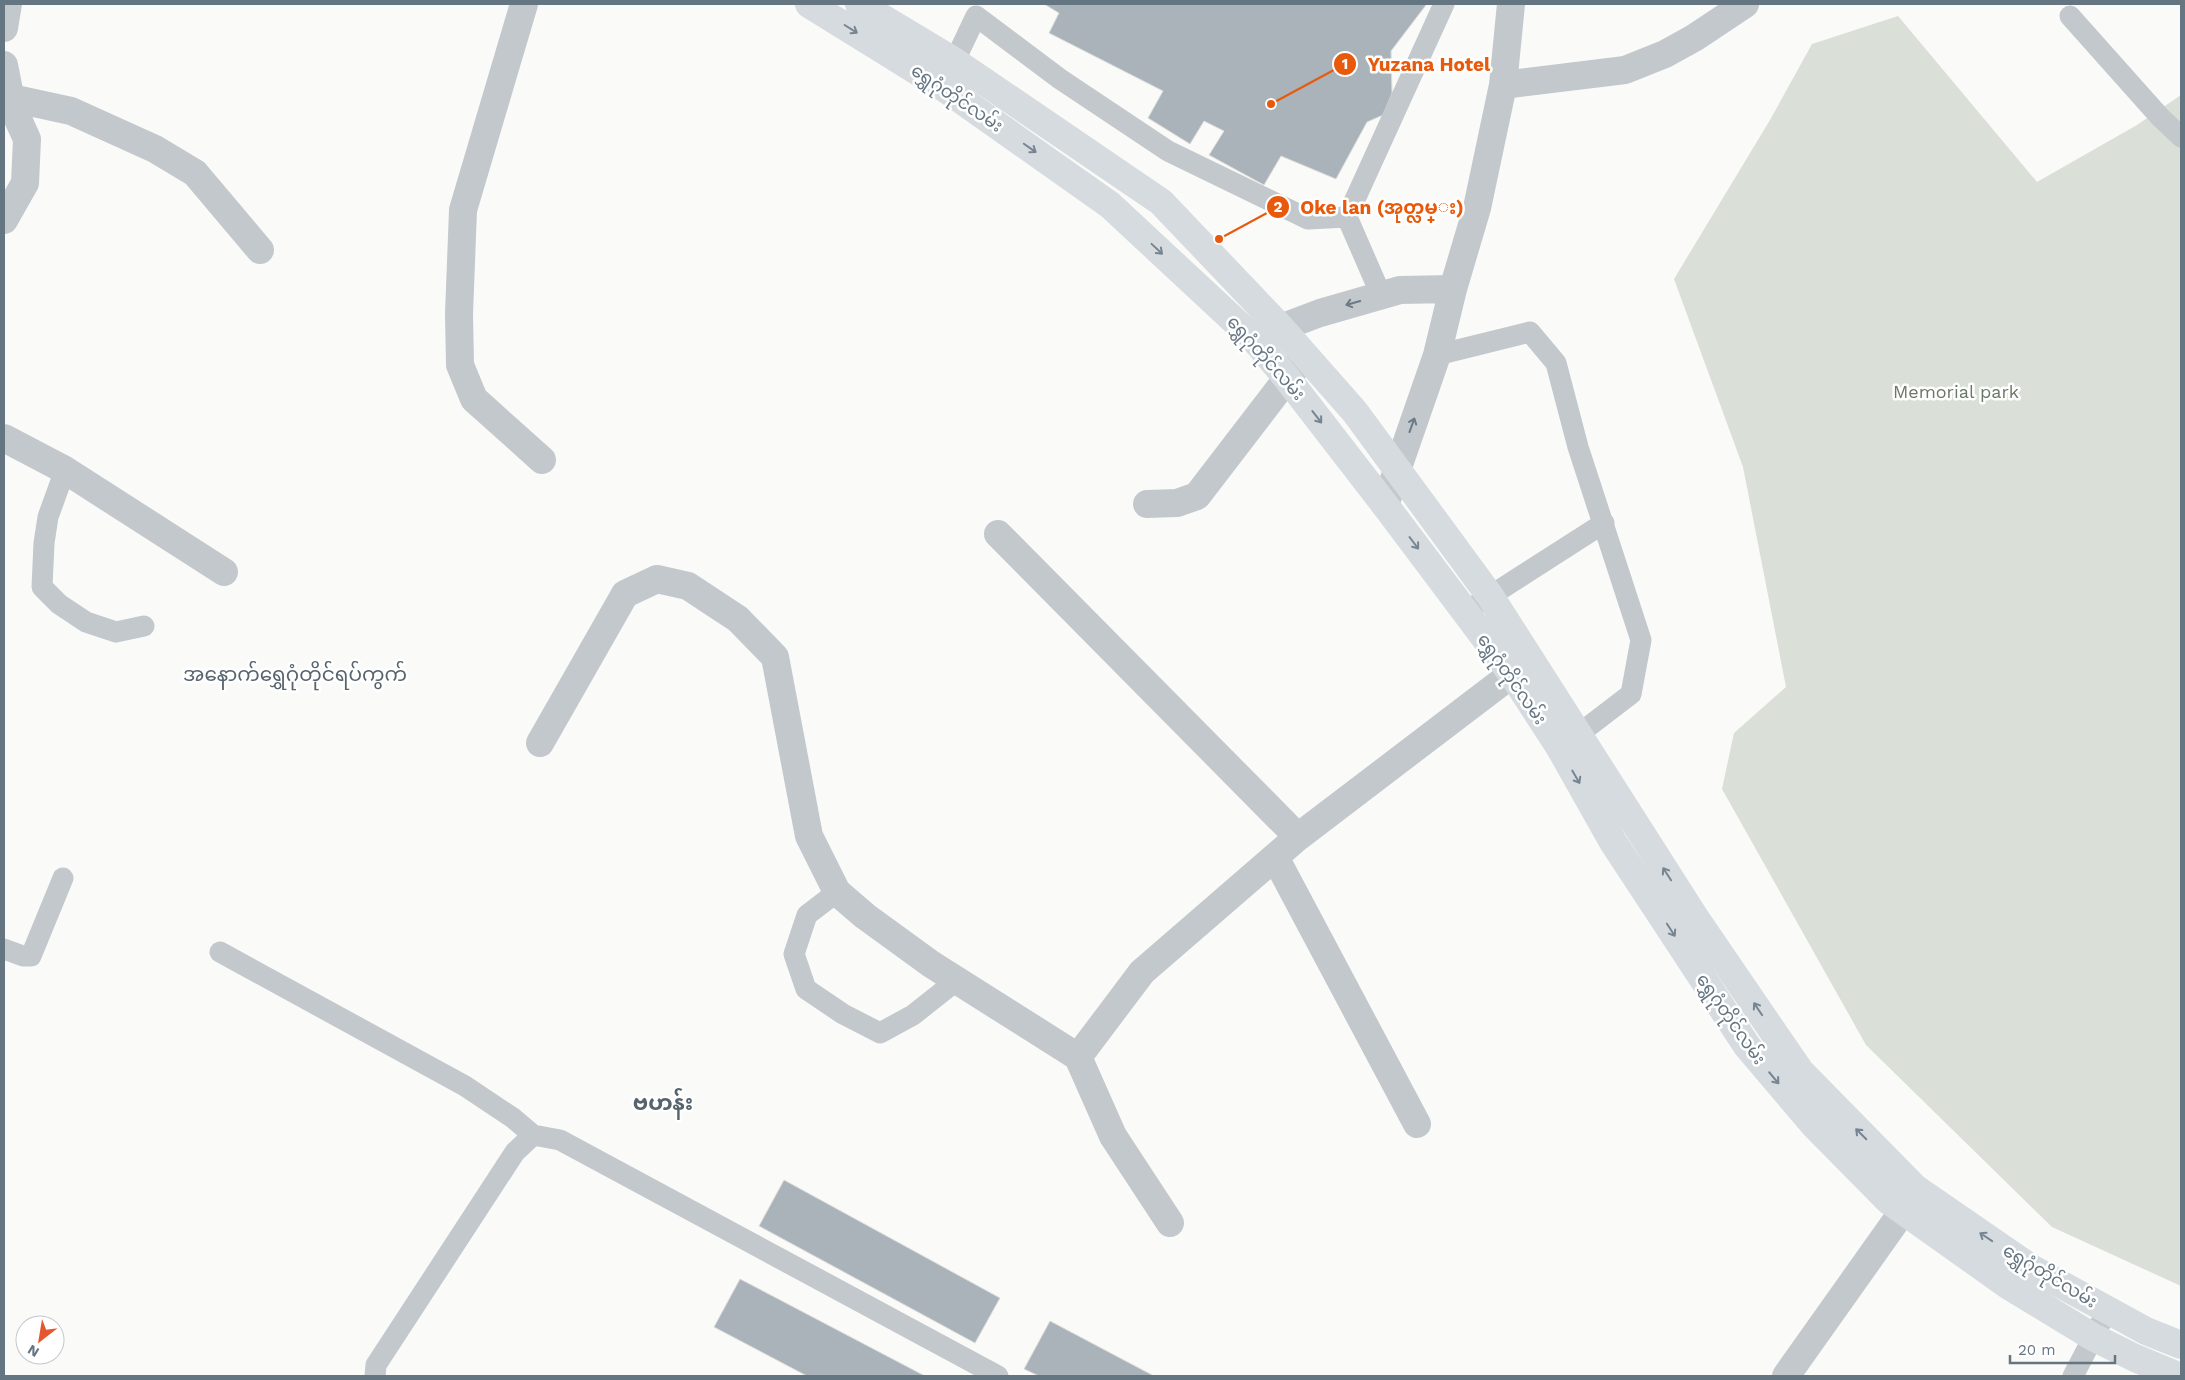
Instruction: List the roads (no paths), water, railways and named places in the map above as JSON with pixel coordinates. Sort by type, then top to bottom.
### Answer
[{"type":"main road","name":"ရွှေဂုံတိုင်လမ်း","points":[[810,4],[943,87],[1110,204],[1254,339],[1385,504],[1466,612],[1523,670]]},
{"type":"main road","name":"ရွှေဂုံတိုင်လမ်း","points":[[859,4],[954,62],[1161,202],[1281,328],[1355,412],[1490,596],[1523,670],[1569,741],[1614,842],[1747,1046],[1814,1124],[1888,1200],[1909,1199],[2108,1310],[2146,1330],[2181,1345]]},
{"type":"main road","name":"ရွှေဂုံတိုင်လမ်း","points":[[1909,1199],[2009,1286],[2093,1337],[2135,1358],[2178,1376]]},
{"type":"street","points":[[4,28],[8,4]]},
{"type":"street","points":[[524,4],[463,210],[459,314],[460,365],[474,399],[542,460]]},
{"type":"street","points":[[1385,504],[1396,468],[1437,356],[1453,289],[1477,208],[1503,85],[1511,4]]},
{"type":"street","points":[[1503,85],[1625,70],[1665,54],[1694,38],[1745,4]]},
{"type":"street","points":[[4,65],[11,98],[27,139],[25,183],[4,220]]},
{"type":"street","points":[[11,98],[71,111],[155,149],[195,173],[260,250]]},
{"type":"street","points":[[1254,339],[1320,313],[1400,290],[1453,289]]},
{"type":"street","points":[[1146,504],[1177,503],[1197,496],[1286,377],[1305,355]]},
{"type":"street","points":[[4,438],[65,470],[224,572]]},
{"type":"street","points":[[998,534],[1298,837]]},
{"type":"street","points":[[540,743],[626,594],[657,578],[688,586],[738,619],[774,657],[809,836],[837,892],[865,916],[931,964],[1078,1057],[1113,1136],[1170,1223]]},
{"type":"street","points":[[1078,1057],[1142,972],[1298,837],[1523,670]]},
{"type":"street","points":[[1275,857],[1417,1124]]},
{"type":"street","points":[[1786,1376],[1909,1199]]},
{"type":"lane","points":[[1381,295],[1346,217],[1444,4]]},
{"type":"lane","points":[[943,87],[980,10],[1060,79],[1168,151],[1308,219],[1346,217]]},
{"type":"lane","points":[[2070,16],[2160,117],[2181,137]]},
{"type":"lane","points":[[1437,356],[1530,332],[1556,363],[1578,447],[1641,640],[1632,694],[1569,741]]},
{"type":"lane","points":[[65,470],[48,518],[44,543],[42,587],[59,604],[86,622],[116,632],[144,626]]},
{"type":"lane","points":[[1466,612],[1604,523]]},
{"type":"lane","points":[[4,949],[23,956],[31,956],[63,878]]},
{"type":"lane","points":[[837,892],[807,915],[794,954],[806,989],[843,1014],[880,1033],[913,1015],[956,980]]},
{"type":"lane","points":[[220,952],[465,1086],[513,1118],[533,1135],[560,1140],[998,1376]]},
{"type":"lane","points":[[375,1376],[376,1364],[504,1168],[515,1152],[533,1135]]},
{"type":"lane","points":[[2073,1376],[2108,1310]]},
{"type":"place","name":"Yuzana Hotel","points":[[1271,104]]},
{"type":"place","name":"Oke lan (အုတ္လမ္း)","points":[[1219,239]]},
{"type":"district","name":"အနောက်ရွှေဂုံတိုင်ရပ်ကွက်","points":[[295,674]]},
{"type":"district","name":"ဗဟန်း","points":[[663,1102]]},
{"type":"park label","name":"Memorial park","points":[[1956,392]]}]
